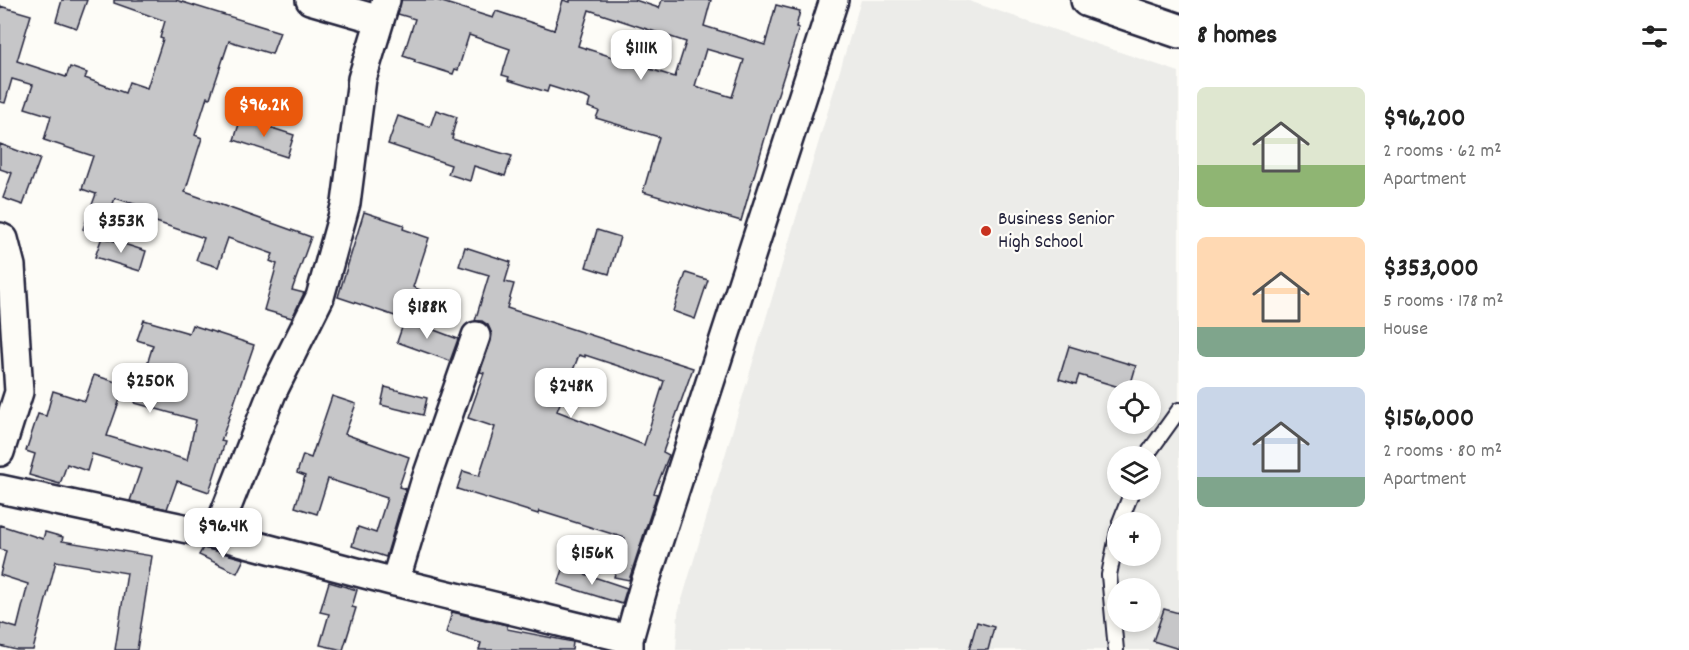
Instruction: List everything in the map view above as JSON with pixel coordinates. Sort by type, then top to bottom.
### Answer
[{"type":"main road","points":[[1088,0],[1179,31]]},
{"type":"street","points":[[216,535],[272,393],[320,297],[346,204],[362,79],[383,10],[310,0]]},
{"type":"street","points":[[0,489],[216,535],[629,644],[647,578],[834,0]]},
{"type":"street","points":[[0,237],[4,239],[11,266],[19,392],[0,452]]},
{"type":"street","points":[[395,582],[425,482],[476,336]]},
{"type":"lane","points":[[1153,446],[1179,410]]},
{"type":"lane","points":[[1111,566],[1109,574],[1116,650]]},
{"type":"shaded area","name":"Business Senior High School","points":[[861,0],[966,0],[1179,72],[1179,650],[676,650],[678,613]]},
{"type":"building","points":[[62,0],[87,0],[77,28],[56,21]]},
{"type":"building","points":[[114,0],[176,0],[280,32],[272,54],[229,41],[195,135],[202,138],[185,192],[311,237],[292,290],[304,293],[292,318],[264,310],[277,264],[270,261],[273,254],[228,238],[218,267],[196,260],[204,238],[150,220],[153,210],[115,198],[102,236],[83,229],[96,194],[82,189],[93,156],[44,140],[51,116],[25,108],[33,85],[12,79],[5,103],[0,102],[0,6],[31,15],[17,61],[66,77],[70,67],[87,73],[85,78],[125,93],[129,82],[147,88],[163,39],[160,38],[165,21],[114,3]]},
{"type":"building","points":[[401,0],[436,0],[493,18],[496,11],[554,30],[563,0],[570,2],[570,0],[635,0],[659,8],[662,0],[711,0],[704,26],[765,45],[776,5],[800,11],[796,27],[799,28],[741,221],[643,192],[659,137],[596,118],[599,111],[588,107],[590,100],[587,98],[549,86],[547,92],[508,80],[509,77],[502,75],[510,49],[469,35],[458,70],[455,69],[453,74],[414,62],[415,60],[403,56],[415,19],[398,14]],"holes":[[[589,10],[686,42],[675,77],[578,46]],[[706,49],[744,60],[732,97],[695,86]]]},
{"type":"building","points":[[436,110],[457,117],[452,139],[512,156],[505,176],[474,166],[470,181],[448,174],[451,165],[388,144],[398,116],[430,127]]},
{"type":"building","points":[[241,118],[294,135],[287,157],[234,140]]},
{"type":"building","points":[[0,144],[40,159],[23,205],[3,198],[12,173],[0,169]]},
{"type":"building","points":[[364,212],[404,225],[403,229],[429,238],[413,287],[420,290],[410,321],[338,297]]},
{"type":"building","points":[[597,230],[620,237],[609,274],[586,267]]},
{"type":"building","points":[[102,237],[146,251],[140,271],[95,257]]},
{"type":"building","points":[[465,247],[511,262],[505,282],[514,284],[507,308],[693,368],[663,452],[669,455],[654,493],[657,494],[629,580],[614,577],[625,538],[539,511],[538,514],[457,489],[463,471],[479,476],[495,427],[468,418],[484,373],[480,372],[491,341],[492,334],[488,325],[482,321],[475,321],[489,275],[459,266]],"holes":[[[579,355],[585,357],[585,355],[664,381],[644,445],[557,411]]]},
{"type":"building","points":[[686,273],[708,280],[695,319],[673,311]]},
{"type":"building","points":[[405,319],[458,339],[450,361],[397,342]]},
{"type":"building","points":[[144,320],[189,333],[192,325],[254,345],[221,441],[225,442],[209,492],[177,481],[167,509],[130,501],[141,469],[92,454],[87,471],[67,464],[60,484],[29,475],[35,454],[26,451],[38,414],[46,416],[53,391],[85,401],[94,375],[125,385],[107,436],[187,460],[196,420],[135,403],[153,345],[137,340]]},
{"type":"building","points":[[1069,346],[1136,366],[1132,380],[1107,380],[1107,383],[1079,375],[1076,384],[1059,379]]},
{"type":"building","points":[[385,387],[427,398],[423,415],[381,405]]},
{"type":"building","points":[[332,396],[356,404],[345,434],[409,457],[399,487],[406,489],[386,557],[352,546],[358,527],[376,533],[387,498],[328,479],[317,514],[295,507],[305,476],[297,473],[303,455],[311,458]]},
{"type":"building","points":[[0,525],[43,539],[45,532],[63,537],[62,541],[152,556],[137,650],[115,650],[127,573],[56,561],[33,650],[16,650],[0,646],[0,623],[17,628],[28,584],[0,575],[6,551],[0,549]]},
{"type":"building","points":[[203,548],[244,559],[237,573],[199,555]]},
{"type":"building","points":[[564,567],[627,588],[622,604],[558,584]]},
{"type":"building","points":[[329,582],[357,590],[352,607],[356,608],[343,650],[320,645],[329,614],[320,612]]},
{"type":"building","points":[[1164,609],[1179,613],[1179,649],[1153,641],[1156,632],[1161,632],[1161,618]]},
{"type":"building","points":[[452,612],[507,625],[507,629],[573,642],[572,650],[479,650],[481,643],[446,633]]},
{"type":"building","points":[[977,622],[994,627],[988,650],[969,650]]},
{"type":"place","name":"Business Senior High School","points":[[986,231]]}]
